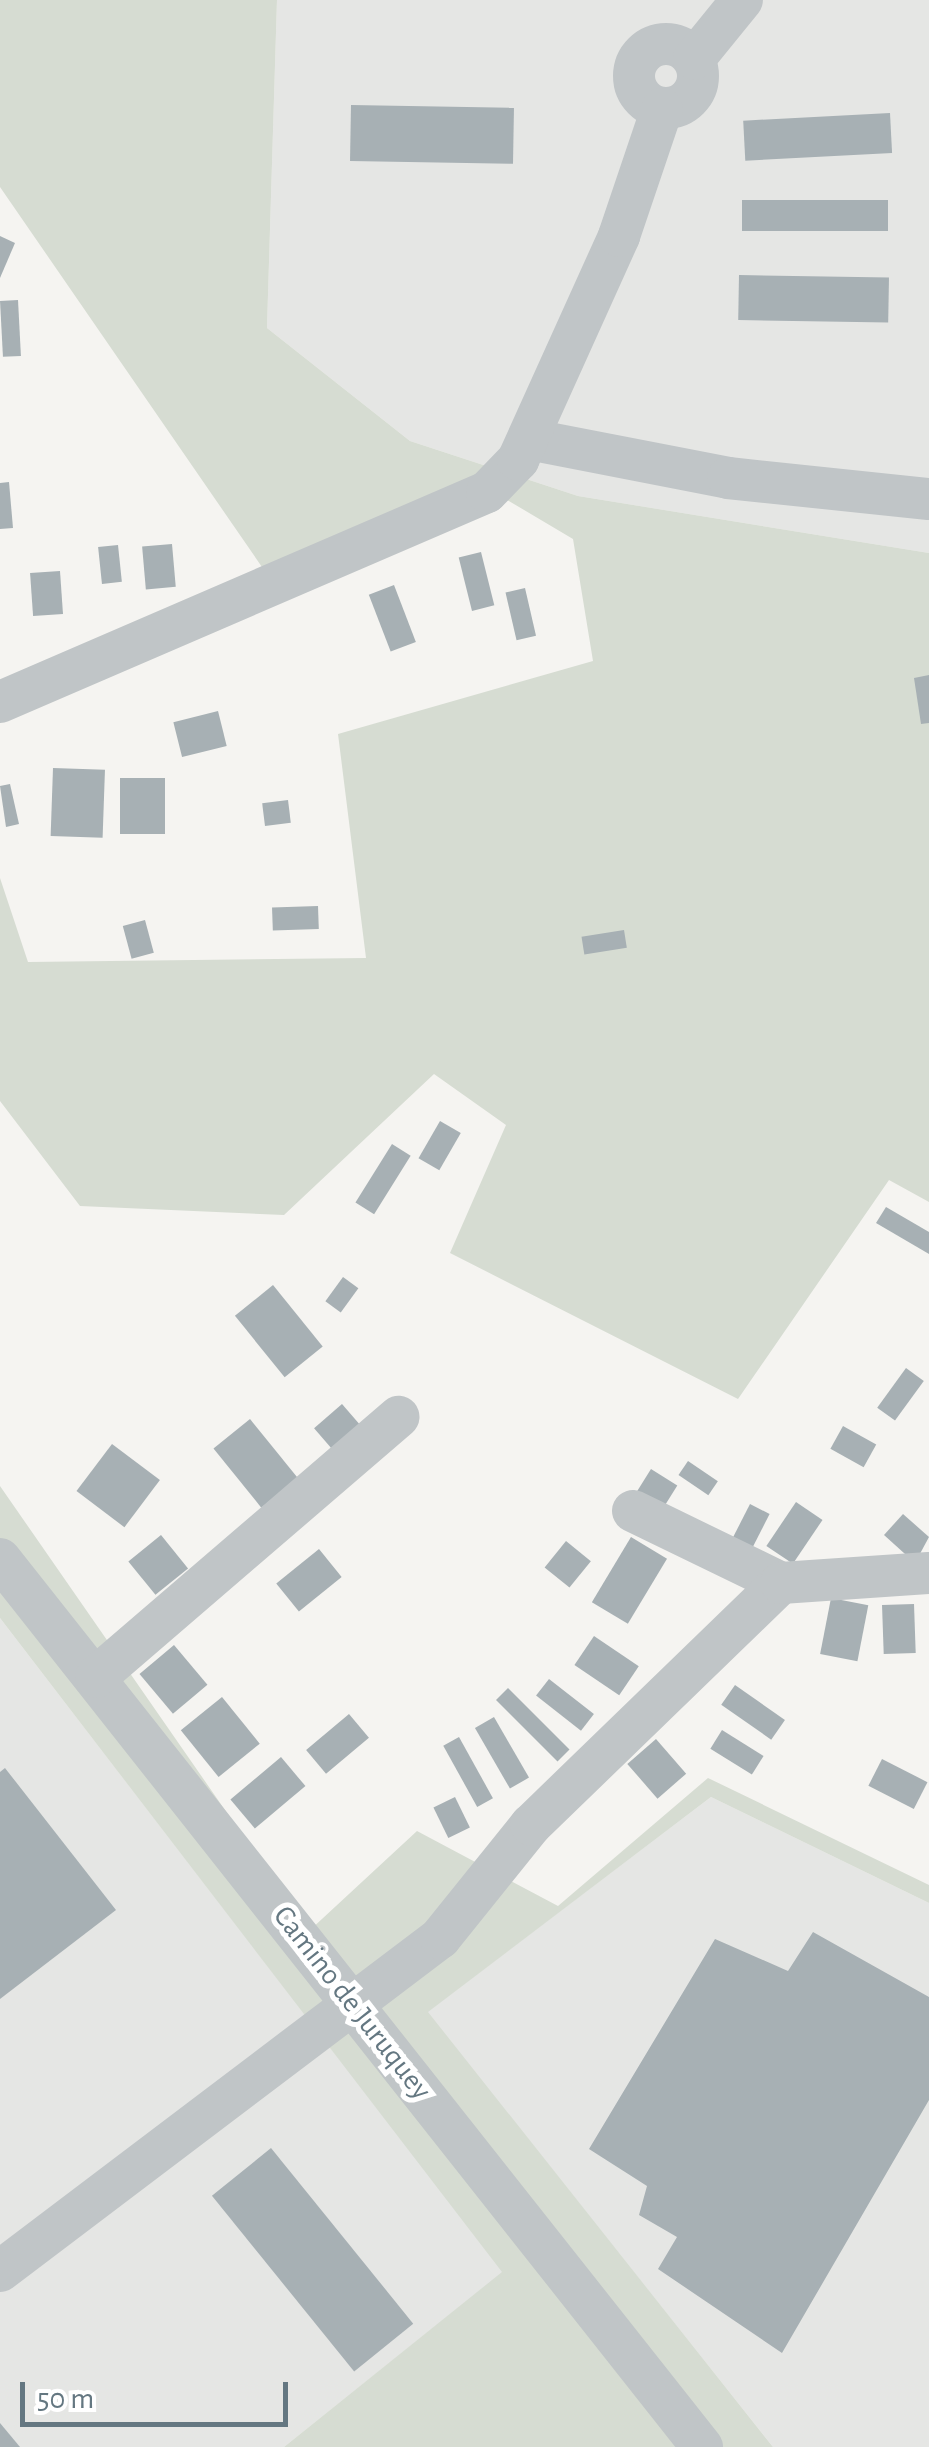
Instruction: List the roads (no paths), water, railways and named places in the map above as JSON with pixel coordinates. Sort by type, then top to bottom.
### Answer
[{"type":"street","points":[[0,702],[486,492],[528,440],[619,236],[662,108],[636,89],[639,58],[668,44],[694,59],[742,0]]},
{"type":"street","points":[[528,440],[728,478],[929,499]]},
{"type":"street","points":[[96,1677],[398,1417]]},
{"type":"street","points":[[634,1511],[780,1583],[929,1573]]},
{"type":"street","name":"Camino de Juruquey","points":[[0,1560],[702,2447]]},
{"type":"street","points":[[0,2271],[355,2008],[440,1938],[531,1824],[780,1583]]}]
